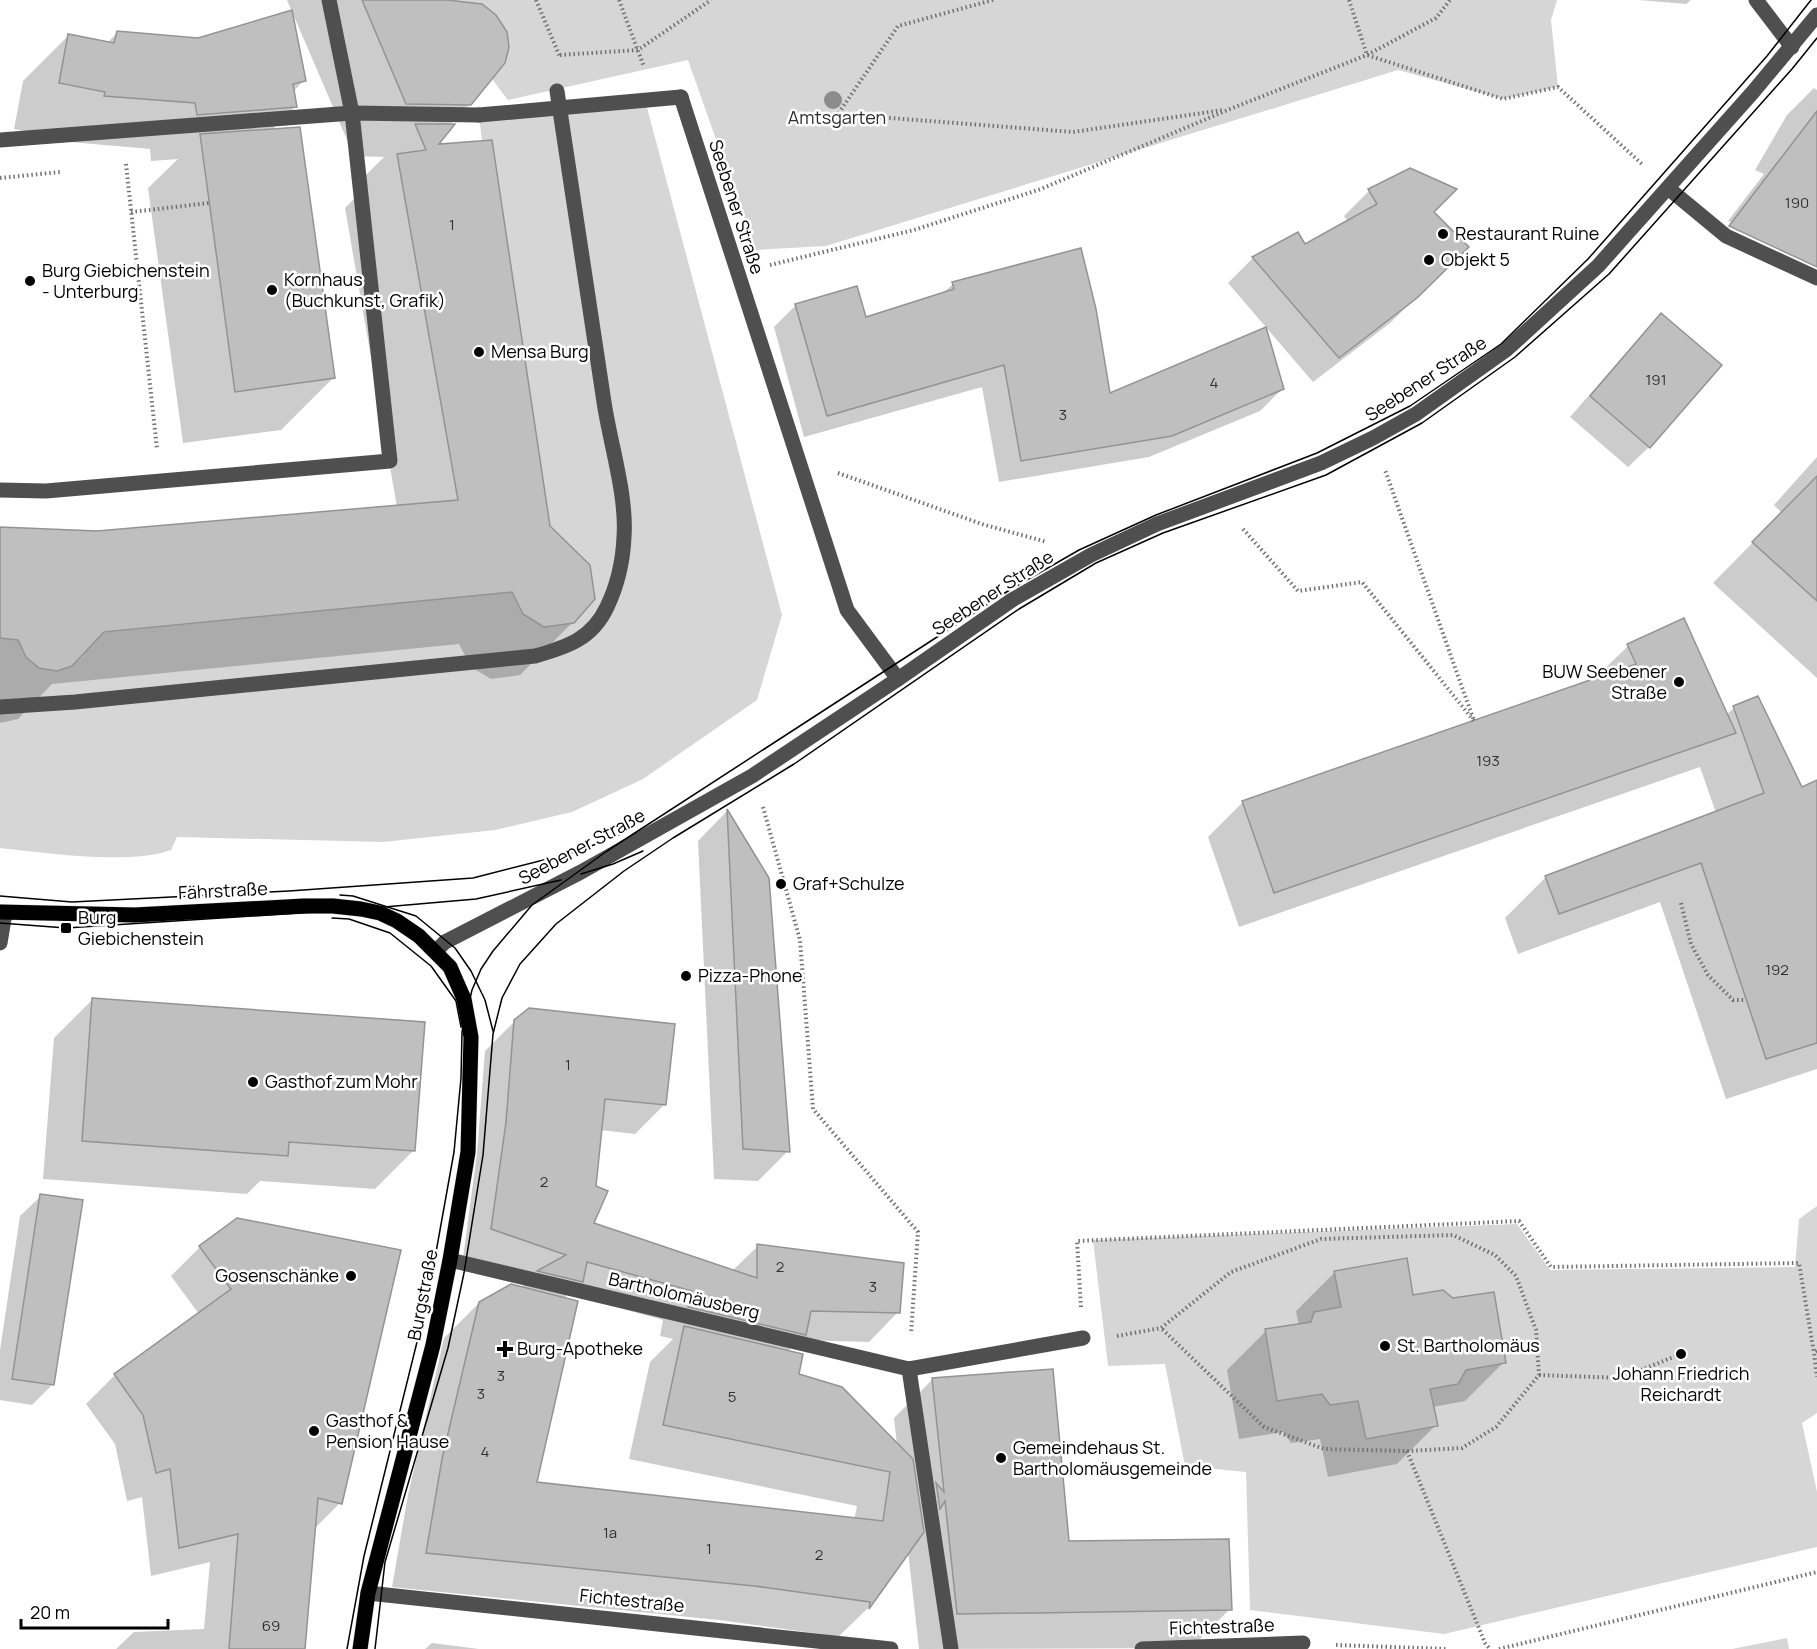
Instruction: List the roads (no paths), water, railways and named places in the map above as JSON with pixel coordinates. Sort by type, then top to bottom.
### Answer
[{"type":"main road","name":"Fährstraße","points":[[2,912],[135,915],[333,906],[380,913],[419,936],[436,951]]},
{"type":"main road","name":"Burgstraße","points":[[360,1649],[368,1593],[433,1345],[468,1152],[471,1037],[464,999],[450,967],[436,951]]},
{"type":"street","points":[[0,490],[46,491],[390,461],[352,114],[329,0]]},
{"type":"street","points":[[1756,0],[1792,47]]},
{"type":"street","name":"Seebener Straße","points":[[436,951],[446,942],[581,872],[752,776],[898,680],[1012,600],[1091,555],[1158,524],[1321,463],[1416,414],[1506,350],[1598,266],[1792,47],[1817,15]]},
{"type":"street","points":[[0,707],[75,702],[535,656],[568,647],[590,632],[607,608],[619,572],[625,535],[622,500],[604,405],[557,92]]},
{"type":"street","name":"Seebener Straße","points":[[0,140],[352,114],[479,115],[681,97],[846,610],[898,680]]},
{"type":"street","points":[[1668,188],[1726,236],[1817,278]]},
{"type":"street","points":[[0,943],[2,912]]},
{"type":"street","name":"Bartholomäusberg","points":[[450,1260],[909,1369],[1083,1338]]},
{"type":"street","points":[[909,1369],[951,1649]]},
{"type":"street","name":"Fichtestraße","points":[[368,1593],[891,1649]]},
{"type":"street","name":"Fichtestraße","points":[[1142,1649],[1303,1643]]},
{"type":"tram line","points":[[347,1649],[364,1556],[433,1269],[454,1152],[461,1078],[462,1032],[472,990],[481,969],[493,951],[532,905],[607,851],[1008,591],[1079,550],[1156,515],[1317,453],[1410,406],[1501,344],[1588,259],[1767,56],[1811,0]]},
{"type":"tram line","points":[[375,1649],[385,1562],[448,1348],[464,1273],[483,1155],[493,1034],[502,998],[520,964],[556,924],[624,871],[673,838],[794,764],[1019,609],[1096,563],[1163,533],[1326,475],[1422,423],[1515,357],[1609,274],[1817,38]]},
{"type":"tram line","points":[[0,896],[72,902],[289,891],[473,878],[579,851],[628,831]]},
{"type":"tram line","points":[[581,874],[643,851]]},
{"type":"tram line","points":[[0,923],[66,928],[361,909],[476,899],[561,880]]},
{"type":"tram line","points":[[340,895],[353,896],[416,916],[455,948],[471,971],[485,1000],[493,1031]]},
{"type":"tram line","points":[[332,918],[349,919],[390,933],[431,966],[456,1001],[461,1027]]},
{"type":"place","name":"Restaurant Ruine","points":[[1443,234]]},
{"type":"place","name":"Objekt 5","points":[[1429,260]]},
{"type":"place","name":"Burg Giebichenstein - Unterburg","points":[[30,281]]},
{"type":"place","name":"Kornhaus (Buchkunst, Grafik)","points":[[272,290]]},
{"type":"place","name":"Mensa Burg","points":[[479,352]]},
{"type":"place","name":"BUW Seebener Straße","points":[[1679,682]]},
{"type":"place","name":"Graf+Schulze","points":[[781,884]]},
{"type":"place","name":"Burg Giebichenstein","points":[[66,928]]},
{"type":"place","name":"Pizza-Phone","points":[[686,976]]},
{"type":"place","name":"Gasthof zum Mohr","points":[[253,1082]]},
{"type":"place","name":"Gosenschänke","points":[[351,1276]]},
{"type":"place","name":"St. Bartholomäus","points":[[1385,1346]]},
{"type":"place","name":"Burg-Apotheke","points":[[505,1349]]},
{"type":"place","name":"Johann Friedrich Reichardt","points":[[1681,1354]]},
{"type":"place","name":"Gasthof & Pension Hause","points":[[314,1431]]},
{"type":"place","name":"Gemeindehaus St. Bartholomäusgemeinde","points":[[1001,1458]]},
{"type":"park label","name":"Amtsgarten","points":[[837,118]]}]
